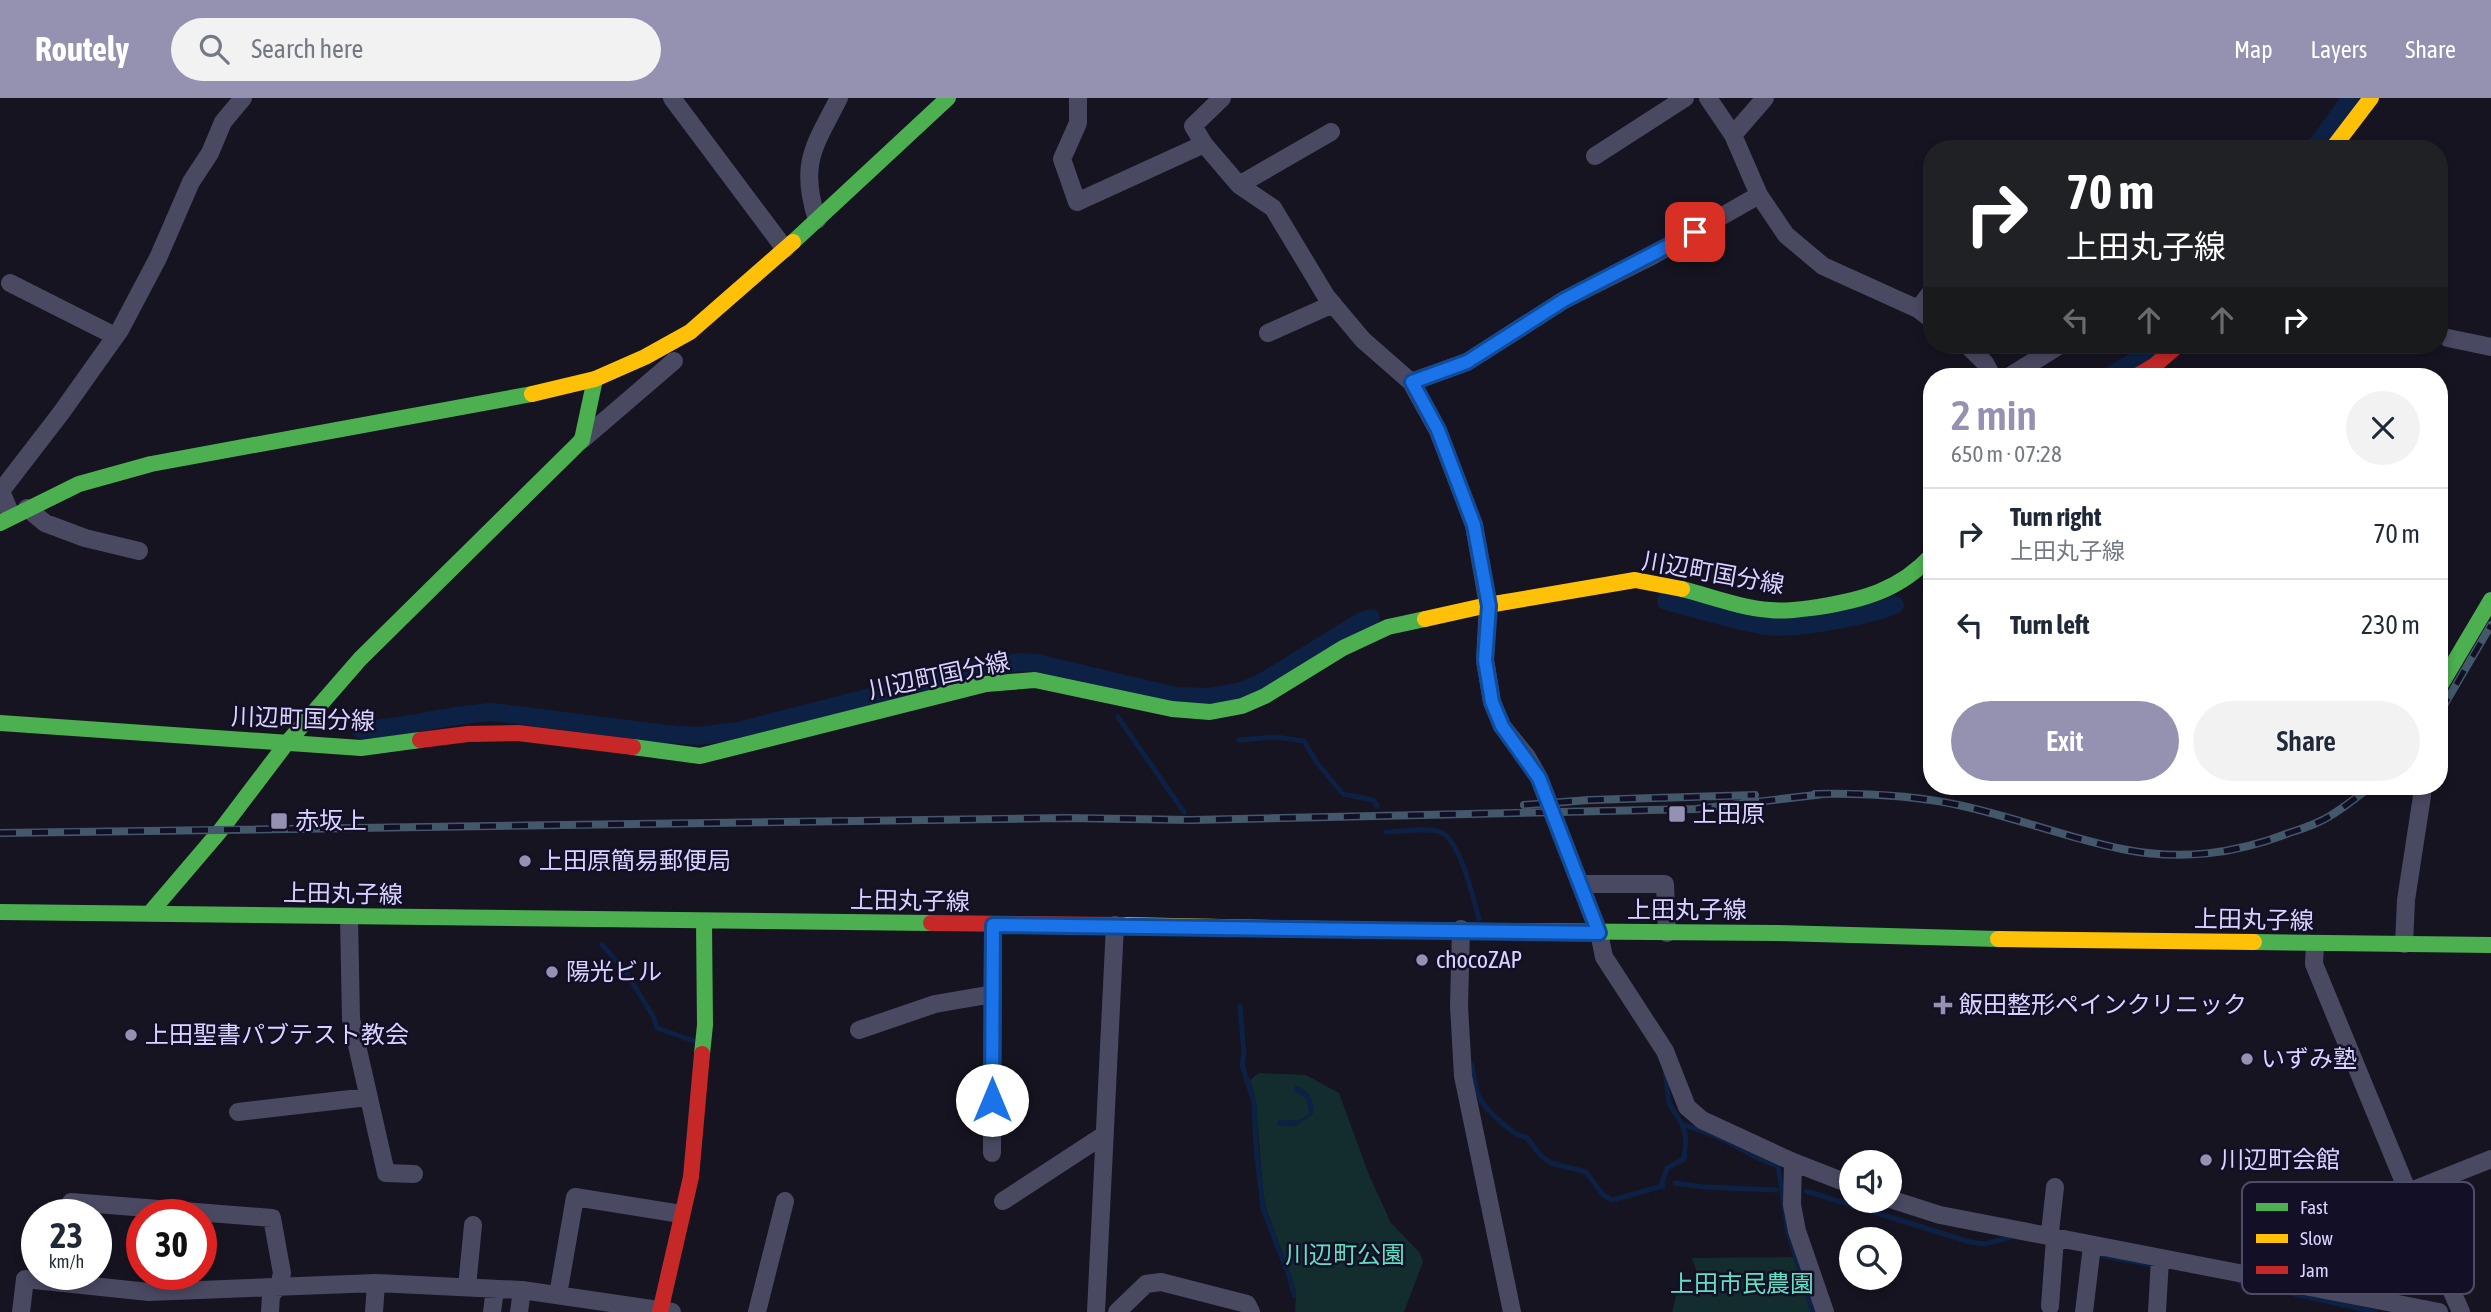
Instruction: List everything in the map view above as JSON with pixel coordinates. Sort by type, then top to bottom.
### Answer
[{"type":"street","points":[[139,551],[85,538],[45,523],[13,515],[1,491],[115,336],[158,258],[191,183],[210,153],[223,122],[243,98]]},
{"type":"street","points":[[672,98],[785,249]]},
{"type":"street","points":[[817,220],[809,195],[809,162],[839,98]]},
{"type":"street","points":[[13,515],[79,484],[151,464],[515,398],[594,379],[645,357],[690,332],[817,220],[948,98]]},
{"type":"street","points":[[1077,98],[1078,123],[1062,159],[1077,202],[1204,144]]},
{"type":"street","points":[[1222,98],[1193,126],[1204,144],[1239,185],[1273,208],[1332,304],[1363,341],[1412,382],[1438,430],[1474,525],[1489,606],[1485,660],[1492,702],[1502,726],[1539,778],[1599,933],[1604,957],[1665,1051],[1687,1107],[1702,1120],[1839,1180]]},
{"type":"street","points":[[1595,156],[1685,98]]},
{"type":"street","points":[[1708,98],[1733,135],[1759,195],[1786,235],[1823,266],[1923,313]]},
{"type":"street","points":[[1733,135],[1765,98]]},
{"type":"street","points":[[2339,140],[2371,98]]},
{"type":"street","points":[[1239,185],[1331,132]]},
{"type":"street","points":[[1412,382],[1476,356],[1564,300],[1652,256],[1759,195]]},
{"type":"street","points":[[10,282],[115,336]]},
{"type":"street","points":[[1268,333],[1332,304]]},
{"type":"street","points":[[2448,338],[2491,347]]},
{"type":"street","points":[[1976,354],[1988,368]]},
{"type":"street","points":[[2023,368],[2045,354]]},
{"type":"street","points":[[2151,368],[2168,354]]},
{"type":"street","points":[[150,913],[220,831],[286,744],[360,659],[582,439],[674,361]]},
{"type":"street","points":[[582,439],[594,379]]},
{"type":"street","name":"川辺町国分線","points":[[0,723],[361,748],[491,732],[518,733],[700,756],[986,684],[1022,680],[1035,680],[1172,709],[1210,712],[1242,706],[1265,696],[1343,648],[1388,627],[1489,606],[1635,580],[1767,610],[1788,611],[1875,595],[1903,580],[1923,565]]},
{"type":"street","points":[[2448,673],[2491,600]]},
{"type":"street","points":[[2404,944],[2406,900],[2422,795]]},
{"type":"street","points":[[1581,884],[1665,884],[1667,933]]},
{"type":"street","name":"上田丸子線","points":[[0,912],[1115,925],[1253,929],[1461,929],[2491,945]]},
{"type":"street","points":[[349,918],[351,1019],[386,1173],[414,1174]]},
{"type":"street","points":[[112,1286],[149,1292],[376,1283],[467,1287],[522,1290],[664,1311],[681,1213],[691,1177],[705,1025],[704,921]]},
{"type":"street","points":[[992,1153],[993,925]]},
{"type":"street","points":[[1096,1312],[1115,925]]},
{"type":"street","points":[[1461,929],[1459,1006],[1463,1076],[1512,1312]]},
{"type":"street","points":[[2315,944],[2315,964],[2404,1182]]},
{"type":"street","points":[[859,1030],[934,1004],[993,994]]},
{"type":"street","points":[[238,1112],[368,1097]]},
{"type":"street","points":[[1003,1201],[1104,1135]]},
{"type":"street","points":[[2434,1182],[2491,1160]]},
{"type":"street","points":[[1793,1162],[1792,1205],[1797,1230],[1825,1312]]},
{"type":"street","points":[[2050,1306],[2055,1238],[2050,1232],[2055,1187]]},
{"type":"street","points":[[558,1295],[575,1197],[681,1213]]},
{"type":"street","points":[[757,1312],[785,1201]]},
{"type":"street","points":[[1902,1203],[1940,1215],[2092,1246],[2160,1265],[2242,1279]]},
{"type":"street","points":[[112,1205],[272,1218],[282,1273],[279,1286],[271,1295],[270,1312]]},
{"type":"street","points":[[467,1287],[473,1225]]},
{"type":"street","points":[[2084,1312],[2092,1246]]},
{"type":"street","points":[[2157,1312],[2160,1265]]},
{"type":"street","points":[[1117,1312],[1146,1284],[1161,1282],[1247,1304],[1251,1312]]},
{"type":"street","points":[[374,1312],[376,1283]]},
{"type":"street","points":[[492,1312],[495,1289]]},
{"type":"street","points":[[22,1312],[24,1290]]},
{"type":"street","points":[[519,1312],[522,1290]]},
{"type":"street","points":[[2332,1294],[2439,1312]]},
{"type":"street","points":[[2453,1294],[2461,1312]]},
{"type":"green space","name":"川辺町公園","points":[[1259,1073],[1306,1075],[1339,1093],[1369,1175],[1391,1223],[1420,1253],[1423,1262],[1404,1312],[1295,1312],[1296,1291],[1263,1193],[1256,1103],[1250,1080]]},
{"type":"green space","name":"上田市民農園","points":[[1793,1257],[1811,1312],[1672,1312],[1679,1285],[1708,1293],[1699,1280],[1692,1258]]},
{"type":"water","points":[[1294,1085],[1310,1096],[1313,1114],[1296,1126],[1279,1126],[1279,1120],[1299,1120],[1309,1113],[1306,1098],[1294,1091]]},
{"type":"waterway","points":[[2321,140],[2351,98]]},
{"type":"waterway","points":[[2123,368],[2148,354]]},
{"type":"waterway","points":[[1666,601],[1742,621],[1779,627],[1831,621],[1895,605]]},
{"type":"waterway","points":[[361,730],[493,712],[698,736],[738,731],[984,668],[1020,662],[1037,663],[1175,696],[1209,697],[1241,691],[1261,683],[1360,622],[1371,618]]},
{"type":"waterway","points":[[1118,717],[1184,812]]},
{"type":"waterway","points":[[1239,740],[1275,737],[1304,741],[1317,763],[1343,794],[1373,800],[1377,806]]},
{"type":"waterway","points":[[1386,832],[1428,830],[1440,832],[1447,837],[1460,858],[1479,919]]},
{"type":"waterway","points":[[602,945],[624,969],[653,1016],[657,1028],[694,1041]]},
{"type":"waterway","points":[[1240,1006],[1244,1053],[1242,1065],[1254,1103],[1263,1209],[1294,1295]]},
{"type":"waterway","points":[[1472,1065],[1477,1092],[1484,1104],[1509,1129],[1527,1138],[1541,1156],[1551,1163],[1586,1172],[1603,1195],[1612,1200],[1663,1186]]},
{"type":"waterway","points":[[1665,1071],[1669,1103],[1682,1124],[1718,1137],[1778,1166],[1788,1232],[1813,1312]]},
{"type":"waterway","points":[[1661,1186],[1667,1168],[1684,1159],[1686,1138],[1682,1124]]},
{"type":"waterway","points":[[1675,1183],[1776,1190]]},
{"type":"waterway","points":[[1806,1191],[1970,1242],[1984,1244],[2011,1237]]},
{"type":"waterway","points":[[2103,1256],[2152,1265]]},
{"type":"waterway","points":[[2294,1294],[2375,1312]]},
{"type":"railway","points":[[2448,698],[2491,625]]},
{"type":"railway","points":[[1815,794],[1889,796],[1945,802],[2122,849],[2165,855],[2228,850],[2268,840],[2317,823],[2360,795]]},
{"type":"railway","points":[[0,833],[1066,818],[1191,820],[1696,809],[1824,794]]},
{"type":"railway","points":[[1524,805],[1589,800],[1755,795]]},
{"type":"traffic: fast","points":[[793,242],[948,98]]},
{"type":"traffic: fast","points":[[150,913],[220,831],[286,744],[360,659],[582,440],[595,379]]},
{"type":"traffic: fast","points":[[0,523],[79,484],[151,464],[532,394]]},
{"type":"traffic: fast","points":[[1682,589],[1759,609],[1794,610],[1850,601],[1880,592],[1907,577],[1923,564]]},
{"type":"traffic: fast","points":[[2448,673],[2491,600]]},
{"type":"traffic: fast","points":[[633,747],[700,756],[986,684],[1035,680],[1172,709],[1210,712],[1242,706],[1265,696],[1343,648],[1388,627],[1425,619]]},
{"type":"traffic: fast","points":[[0,723],[361,748],[420,740]]},
{"type":"traffic: fast","points":[[0,912],[931,923]]},
{"type":"traffic: fast","points":[[702,1054],[705,1025],[704,921]]},
{"type":"traffic: fast","points":[[1375,930],[1776,933],[1998,939]]},
{"type":"traffic: fast","points":[[2254,942],[2491,945]]},
{"type":"traffic: slow","points":[[2339,140],[2371,98]]},
{"type":"traffic: slow","points":[[532,394],[595,379],[645,357],[690,332],[793,242]]},
{"type":"traffic: slow","points":[[1425,619],[1488,605],[1635,580],[1682,589]]},
{"type":"traffic: slow","points":[[1122,925],[1375,930]]},
{"type":"traffic: slow","points":[[1998,939],[2254,942]]},
{"type":"traffic: jam","points":[[2151,368],[2168,354]]},
{"type":"traffic: jam","points":[[420,740],[468,734],[518,733],[633,747]]},
{"type":"traffic: jam","points":[[931,923],[1122,925]]},
{"type":"traffic: jam","points":[[660,1312],[691,1177],[702,1054]]},
{"type":"place","name":"上田原","points":[[1677,814]]},
{"type":"place","name":"赤坂上","points":[[279,821]]},
{"type":"place","name":"上田原簡易郵便局","points":[[525,861]]},
{"type":"place","name":"chocoZAP","points":[[1422,960]]},
{"type":"place","name":"陽光ビル","points":[[552,972]]},
{"type":"place","name":"飯田整形ペインクリニック","points":[[1943,1005]]},
{"type":"place","name":"上田聖書パブテスト教会","points":[[131,1035]]},
{"type":"place","name":"いずみ塾","points":[[2247,1059]]},
{"type":"place","name":"川辺町会館","points":[[2206,1160]]},
{"type":"route","points":[[992,1100],[993,925],[1461,929],[1599,933],[1539,778],[1527,757],[1502,726],[1492,702],[1485,660],[1489,606],[1474,525],[1438,430],[1412,382],[1467,362],[1564,300],[1695,232]]}]
